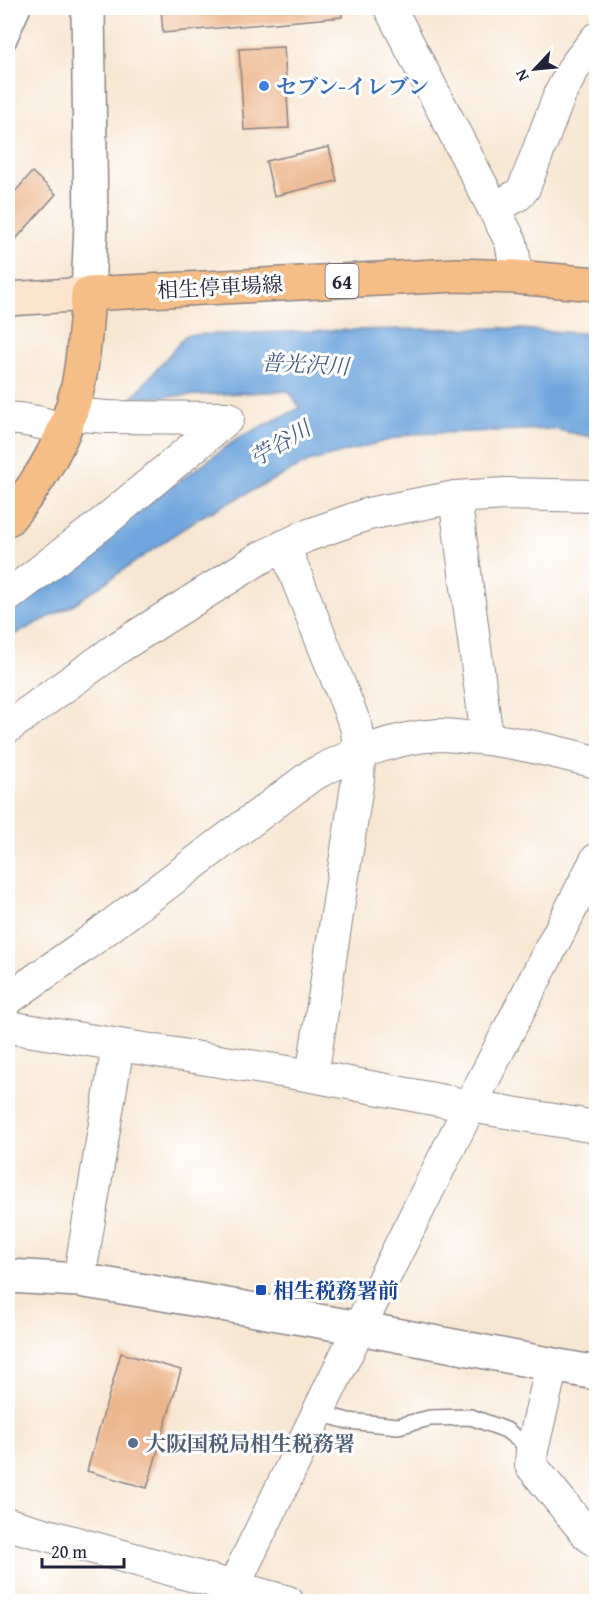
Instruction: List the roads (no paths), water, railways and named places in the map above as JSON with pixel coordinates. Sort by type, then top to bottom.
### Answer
[{"type":"main road","name":"相生停車場線","points":[[88,294],[456,275],[597,284]]},
{"type":"main road","points":[[8,299],[88,294],[83,354],[78,384],[67,422],[54,453],[25,500],[8,519]]},
{"type":"street","points":[[88,8],[91,224],[88,294]]},
{"type":"street","points":[[390,8],[511,242],[514,277]]},
{"type":"street","points":[[494,209],[518,195],[524,188],[560,94],[575,66],[597,39]]},
{"type":"street","points":[[8,418],[22,418],[50,425],[107,417],[228,418],[104,522],[8,596]]},
{"type":"street","points":[[8,727],[119,647],[260,558],[306,536],[368,514],[455,497],[506,494],[597,496]]},
{"type":"street","points":[[455,497],[487,738]]},
{"type":"street","points":[[284,546],[357,729],[359,754],[358,778],[312,1077]]},
{"type":"street","points":[[8,999],[85,945],[312,775],[337,762],[402,740],[439,735],[487,738],[539,747],[597,762]]},
{"type":"street","points":[[236,1588],[239,1575],[359,1328],[597,860]]},
{"type":"street","points":[[8,1027],[597,1127]]},
{"type":"street","points":[[79,1280],[118,1045]]},
{"type":"street","points":[[8,1276],[79,1280],[359,1328],[597,1373]]},
{"type":"street","points":[[552,1365],[532,1450],[531,1465],[587,1534],[597,1541]]},
{"type":"street","points":[[8,1524],[288,1602]]},
{"type":"lane","points":[[8,42],[23,8]]},
{"type":"lane","points":[[319,1413],[348,1420],[398,1426],[430,1418],[471,1417],[506,1430],[532,1450]]},
{"type":"water","points":[[502,328],[596,334],[596,438],[553,429],[411,434],[308,462],[199,518],[71,606],[8,638],[8,608],[240,437],[300,408],[289,391],[132,398],[186,335]]},
{"type":"place","name":"セブン-イレブン","points":[[264,86]]},
{"type":"place","name":"相生税務署前","points":[[261,1290]]},
{"type":"place","name":"大阪国税局相生税務署","points":[[133,1443]]},
{"type":"water label","name":"普光沢川","points":[[305,364]]},
{"type":"water label","name":"苧谷川","points":[[280,443]]}]
